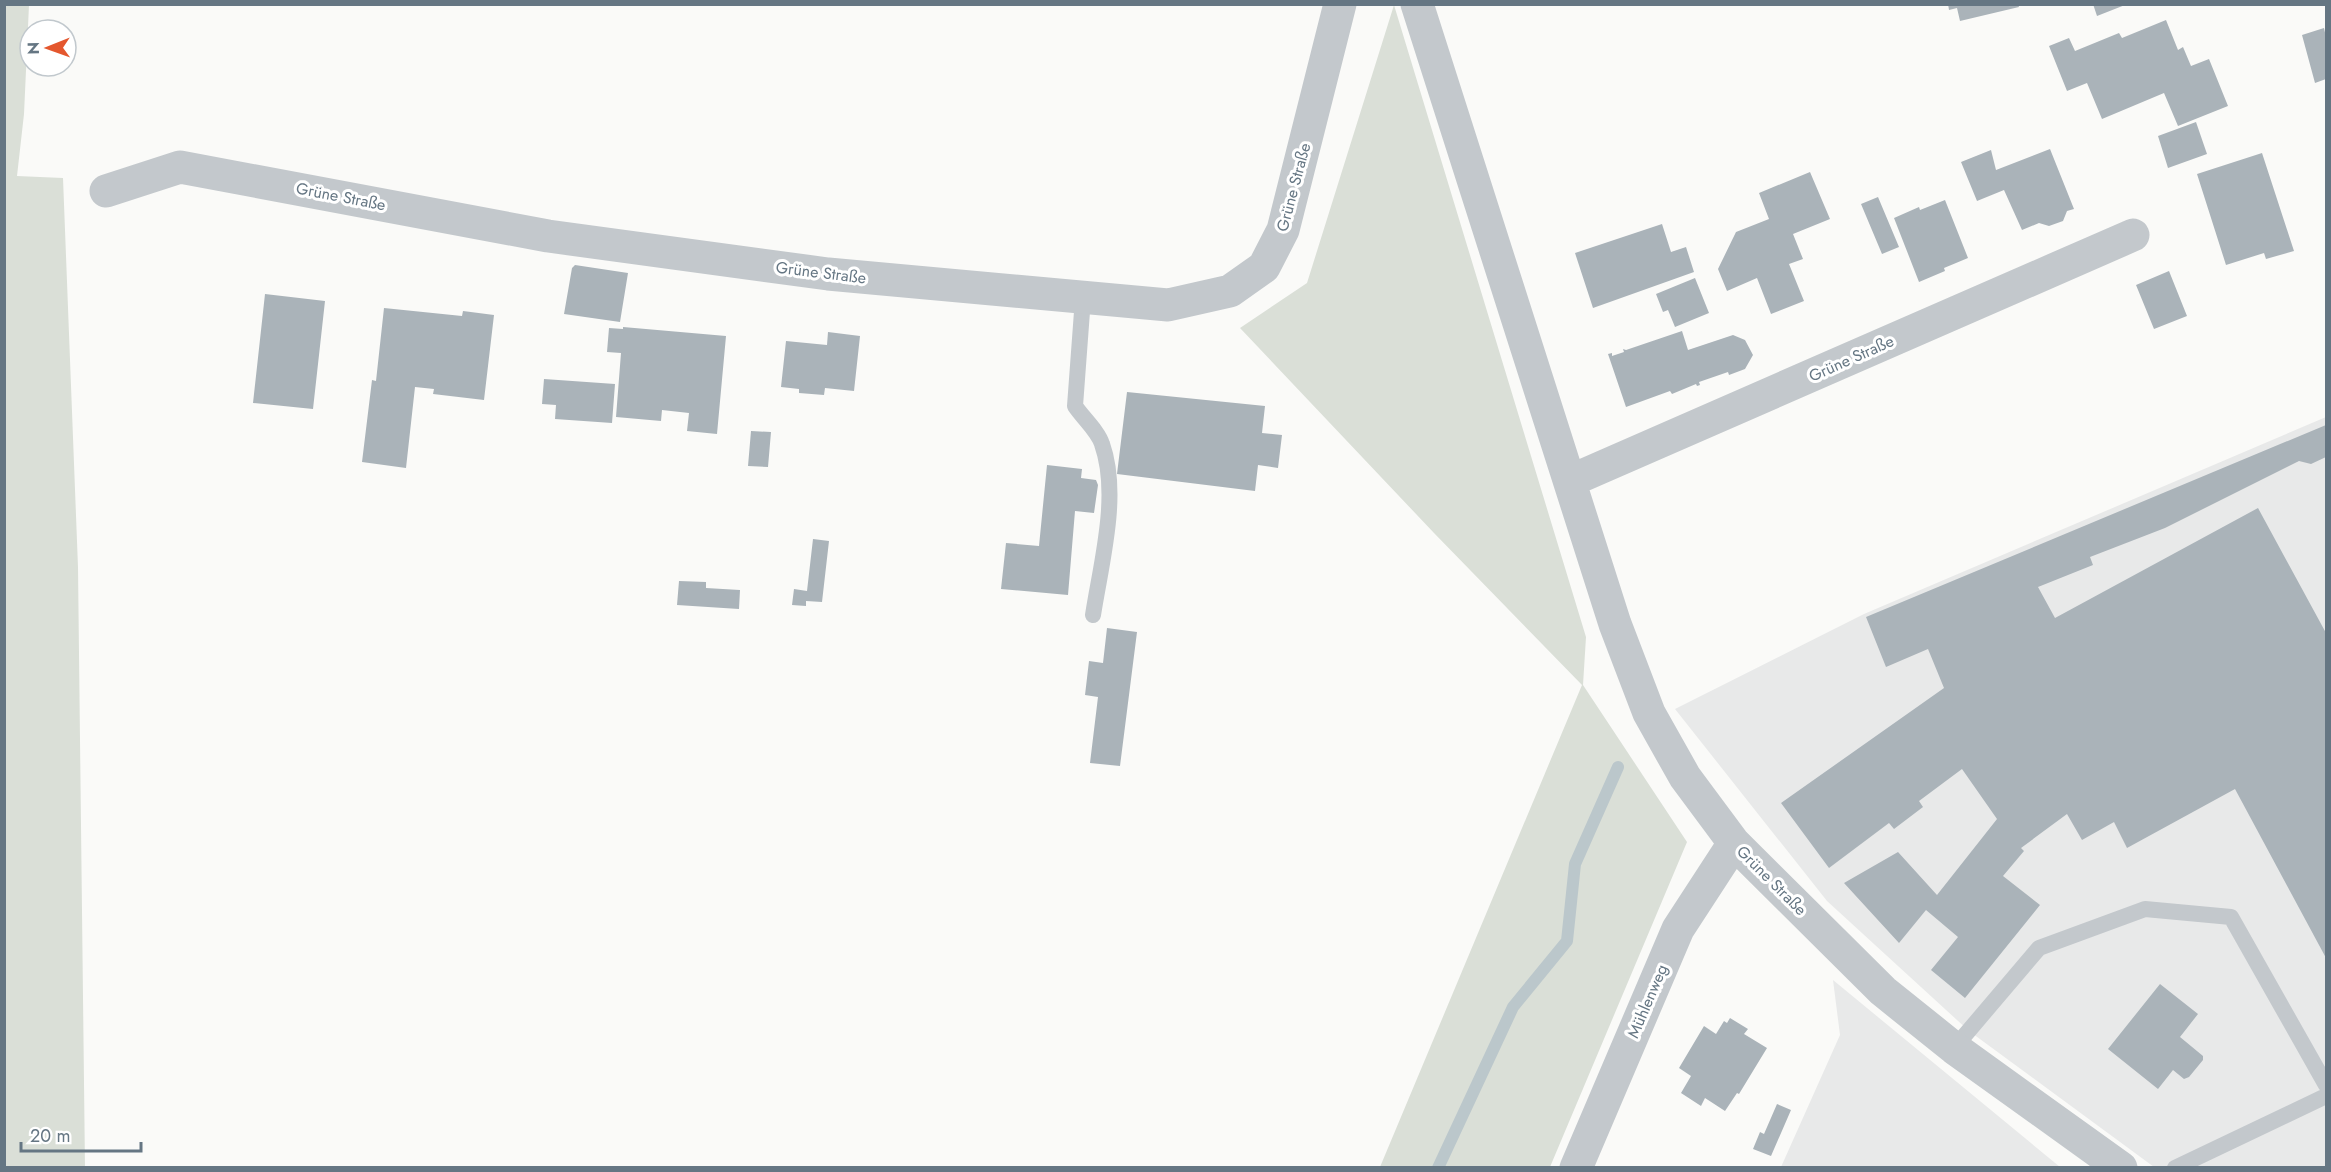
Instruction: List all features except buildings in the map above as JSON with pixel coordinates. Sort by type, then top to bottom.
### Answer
[{"type":"street","name":"Grüne Straße","points":[[106,191],[180,167],[548,236],[828,274],[1168,305],[1230,291],[1264,267],[1284,230],[1340,4]]},
{"type":"street","name":"Grüne Straße","points":[[1417,4],[1615,624],[1649,713],[1685,777],[1734,843],[1883,991],[1954,1048],[2121,1167]]},
{"type":"street","name":"Grüne Straße","points":[[1570,481],[2133,236]]},
{"type":"street","name":"Mühlenweg","points":[[1576,1167],[1678,929],[1734,843]]},
{"type":"lane","points":[[1083,298],[1075,406],[1102,443],[1108,476],[1110,507],[1093,615]]},
{"type":"lane","points":[[1954,1048],[2039,948],[2145,909],[2231,917],[2326,1085]]},
{"type":"lane","points":[[2175,1167],[2326,1096]]},
{"type":"shaded area","points":[[4,5],[29,5],[28,18],[18,18],[18,78],[26,78],[17,176],[63,178],[78,567],[85,1168],[4,1167]]},
{"type":"shaded area","points":[[1394,5],[1586,637],[1583,685],[1687,842],[1550,1167],[1380,1167],[1582,685],[1240,328],[1307,283]]},
{"type":"shaded area","points":[[2326,417],[2326,1167],[2154,1167],[1969,1031],[1827,901],[1675,709],[1864,614]]},
{"type":"shaded area","points":[[1833,980],[2060,1167],[1781,1167],[1840,1035]]},
{"type":"waterway","points":[[1438,1168],[1513,1007],[1567,941],[1575,864],[1618,767]]}]
